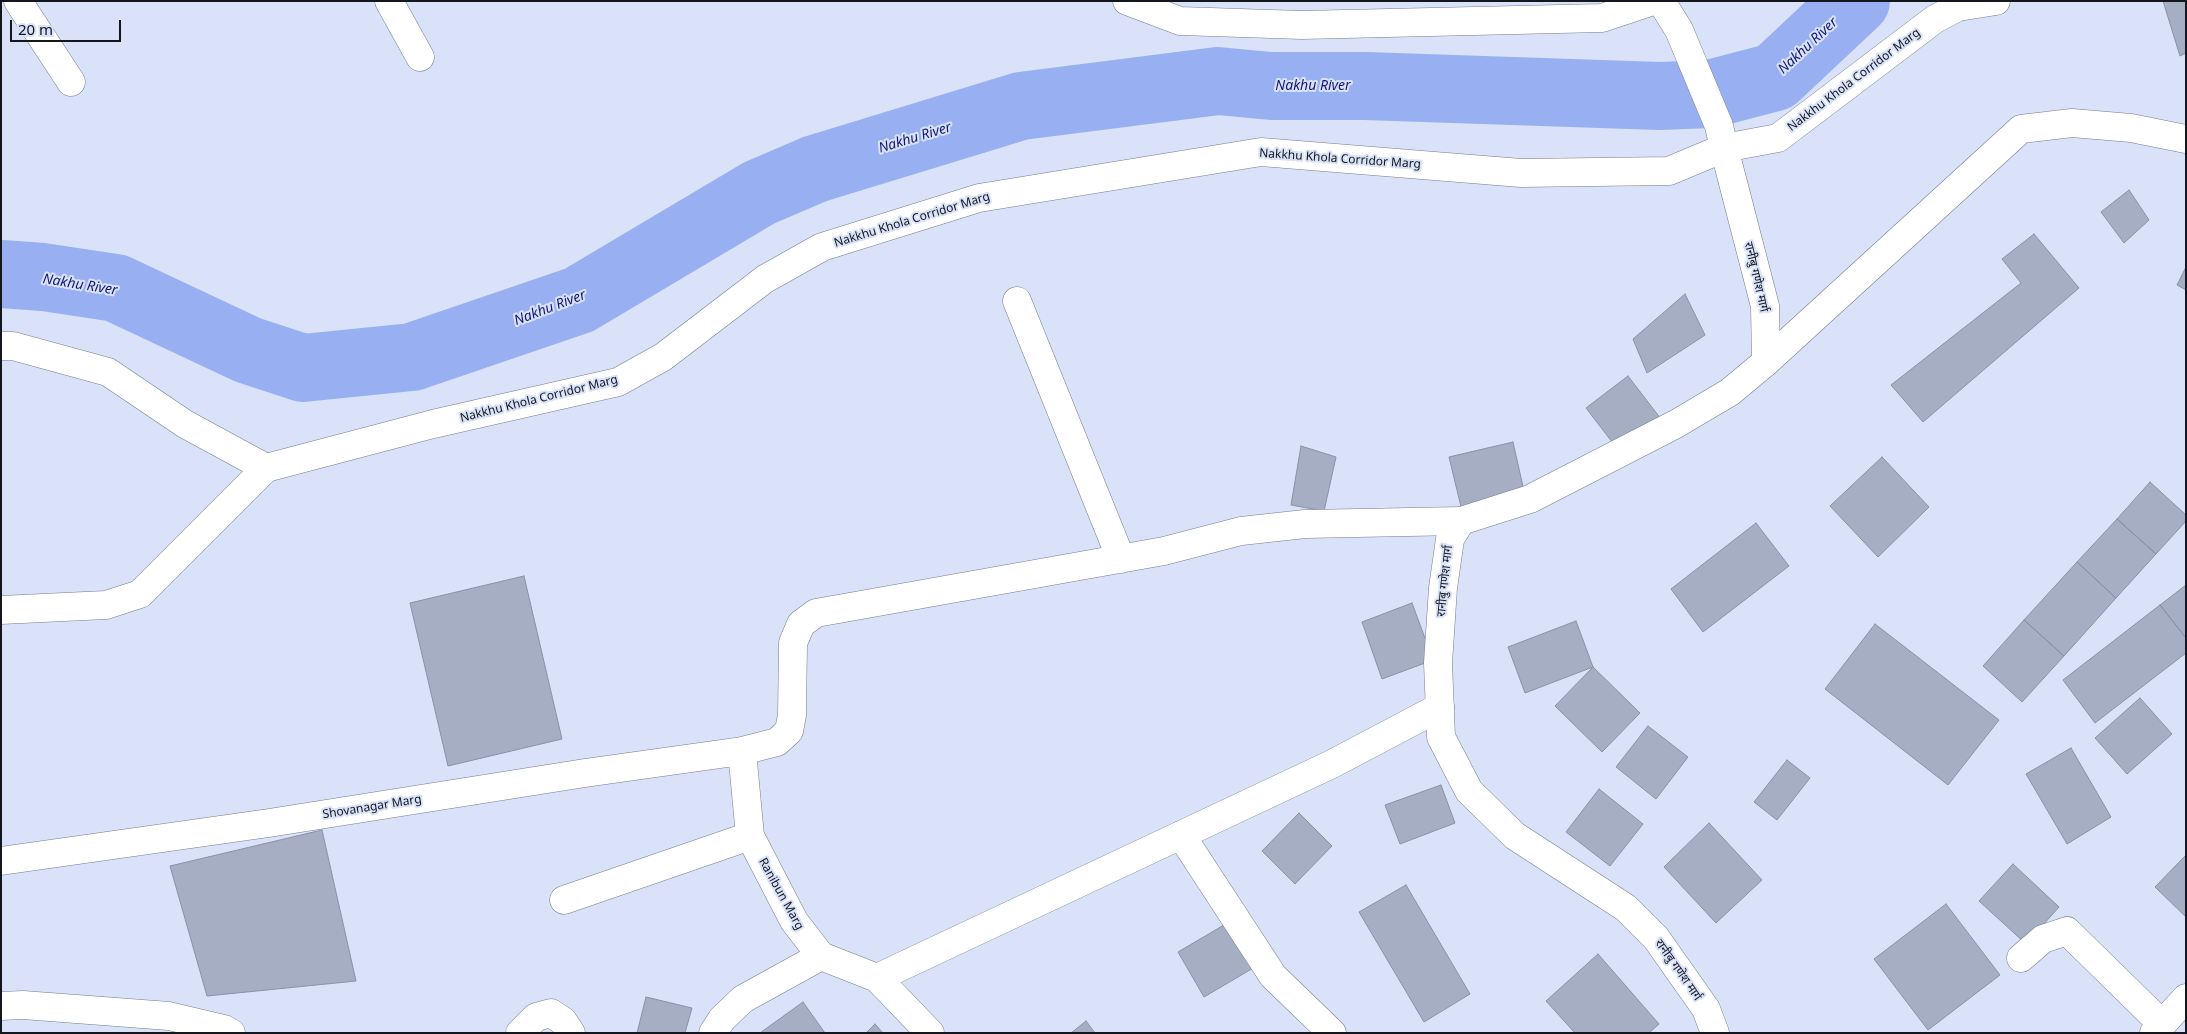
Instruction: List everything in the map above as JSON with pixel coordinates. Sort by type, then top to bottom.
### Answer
[{"type":"street","points":[[18,1],[71,82]]},
{"type":"street","points":[[389,1],[420,57]]},
{"type":"street","points":[[1127,1],[1180,20],[1302,25],[1602,18],[1653,1]]},
{"type":"street","name":"रानीबु गणेश मार्ग","points":[[1661,1],[1679,30],[1721,137],[1765,306],[1766,362]]},
{"type":"street","name":"Nakkhu Khola Corridor Marg","points":[[266,468],[433,424],[618,382],[663,356],[765,280],[822,247],[979,198],[1261,152],[1521,173],[1669,171],[1721,137],[1778,138],[1936,19],[1958,7],[1996,1]]},
{"type":"street","points":[[1461,521],[1530,499],[1676,424],[1730,392],[1766,362],[2021,129],[2072,123],[2131,128],[2186,140]]},
{"type":"street","points":[[1018,301],[1121,559]]},
{"type":"street","points":[[1,346],[13,346],[108,372],[185,424],[266,468],[140,594],[106,605],[1,610]]},
{"type":"street","name":"रानीबु गणेश मार्ग","points":[[1461,521],[1450,539],[1443,588],[1438,664],[1441,737],[1469,792],[1516,836],[1626,908],[1656,938],[1706,1009],[1715,1033]]},
{"type":"street","name":"Shovanagar Marg","points":[[1,862],[269,823],[585,773],[742,752],[777,742],[789,731],[792,715],[793,643],[801,624],[816,612],[1164,551],[1241,531],[1305,524],[1461,521]]},
{"type":"street","points":[[877,978],[1332,764],[1440,708]]},
{"type":"street","name":"Ranibun Marg","points":[[742,752],[750,836],[794,921],[820,956]]},
{"type":"street","points":[[1181,835],[1273,976],[1332,1033]]},
{"type":"street","points":[[564,900],[750,836]]},
{"type":"street","points":[[2021,958],[2043,939],[2066,932],[2158,1029],[2186,998]]},
{"type":"street","points":[[713,1033],[722,1019],[743,999],[820,956],[877,978],[930,1033]]},
{"type":"street","points":[[1,1006],[23,1005],[169,1016],[224,1029],[231,1033]]},
{"type":"street","points":[[520,1033],[536,1017],[551,1013],[563,1021],[571,1033]]},
{"type":"building","points":[[2163,1],[2186,1],[2186,53],[2180,56]]},
{"type":"building","points":[[2129,190],[2149,220],[2124,243],[2101,212]]},
{"type":"building","points":[[2034,234],[2079,288],[1923,422],[1891,385],[2021,283],[2002,259]]},
{"type":"building","points":[[2186,267],[2186,290],[2177,285]]},
{"type":"building","points":[[1685,294],[1705,335],[1647,373],[1633,339]]},
{"type":"building","points":[[1628,376],[1661,419],[1619,451],[1586,408]]},
{"type":"building","points":[[1513,442],[1526,500],[1463,515],[1449,457]]},
{"type":"building","points":[[1301,446],[1336,457],[1324,511],[1291,505]]},
{"type":"building","points":[[1882,457],[1929,507],[1878,557],[1830,506]]},
{"type":"building","points":[[2150,482],[2186,515],[2186,521],[2156,554],[2117,519]]},
{"type":"building","points":[[2117,519],[2156,554],[2116,598],[2077,562]]},
{"type":"building","points":[[1756,523],[1789,566],[1703,632],[1671,589]]},
{"type":"building","points":[[2077,562],[2116,598],[2064,656],[2024,620]]},
{"type":"building","points":[[524,576],[562,739],[448,766],[410,603]]},
{"type":"building","points":[[2186,585],[2186,638],[2160,605]]},
{"type":"building","points":[[1412,603],[1433,660],[1382,679],[1362,622]]},
{"type":"building","points":[[2160,605],[2186,638],[2186,653],[2095,723],[2063,680]]},
{"type":"building","points":[[2024,620],[2064,656],[2022,702],[1983,666]]},
{"type":"building","points":[[1576,621],[1593,667],[1525,693],[1508,647]]},
{"type":"building","points":[[1875,624],[1999,720],[1948,785],[1825,689]]},
{"type":"building","points":[[1593,667],[1640,713],[1602,752],[1555,706]]},
{"type":"building","points":[[2140,698],[2172,734],[2127,774],[2095,738]]},
{"type":"building","points":[[1648,726],[1688,757],[1656,799],[1616,767]]},
{"type":"building","points":[[2071,748],[2111,817],[2067,844],[2026,774]]},
{"type":"building","points":[[1787,760],[1810,778],[1777,820],[1754,802]]},
{"type":"building","points":[[1441,785],[1455,823],[1400,844],[1385,805]]},
{"type":"building","points":[[1599,789],[1643,824],[1610,866],[1566,832]]},
{"type":"building","points":[[1299,813],[1332,846],[1295,884],[1262,851]]},
{"type":"building","points":[[1709,823],[1762,880],[1716,923],[1664,867]]},
{"type":"building","points":[[322,830],[356,981],[207,996],[170,866]]},
{"type":"building","points":[[2186,855],[2186,917],[2155,887]]},
{"type":"building","points":[[2013,864],[2059,907],[2026,944],[1979,901]]},
{"type":"building","points":[[1406,885],[1470,994],[1424,1022],[1359,912]]},
{"type":"building","points":[[1946,904],[2000,975],[1928,1030],[1874,959]]},
{"type":"building","points":[[1229,922],[1255,967],[1204,997],[1178,952]]},
{"type":"building","points":[[1598,954],[1659,1024],[1649,1033],[1575,1033],[1546,1001]]},
{"type":"building","points":[[646,997],[692,1008],[685,1033],[637,1033]]},
{"type":"building","points":[[803,1002],[825,1033],[760,1033]]},
{"type":"building","points":[[1086,1021],[1095,1033],[1071,1033]]},
{"type":"building","points":[[875,1024],[883,1033],[866,1033]]},
{"type":"waterway","name":"Nakhu River","points":[[1,274],[43,277],[116,288],[248,350],[303,368],[412,357],[579,300],[759,193],[815,169],[1021,106],[1218,81],[1271,86],[1365,86],[1660,96],[1710,94],[1775,77],[1856,1]]}]
